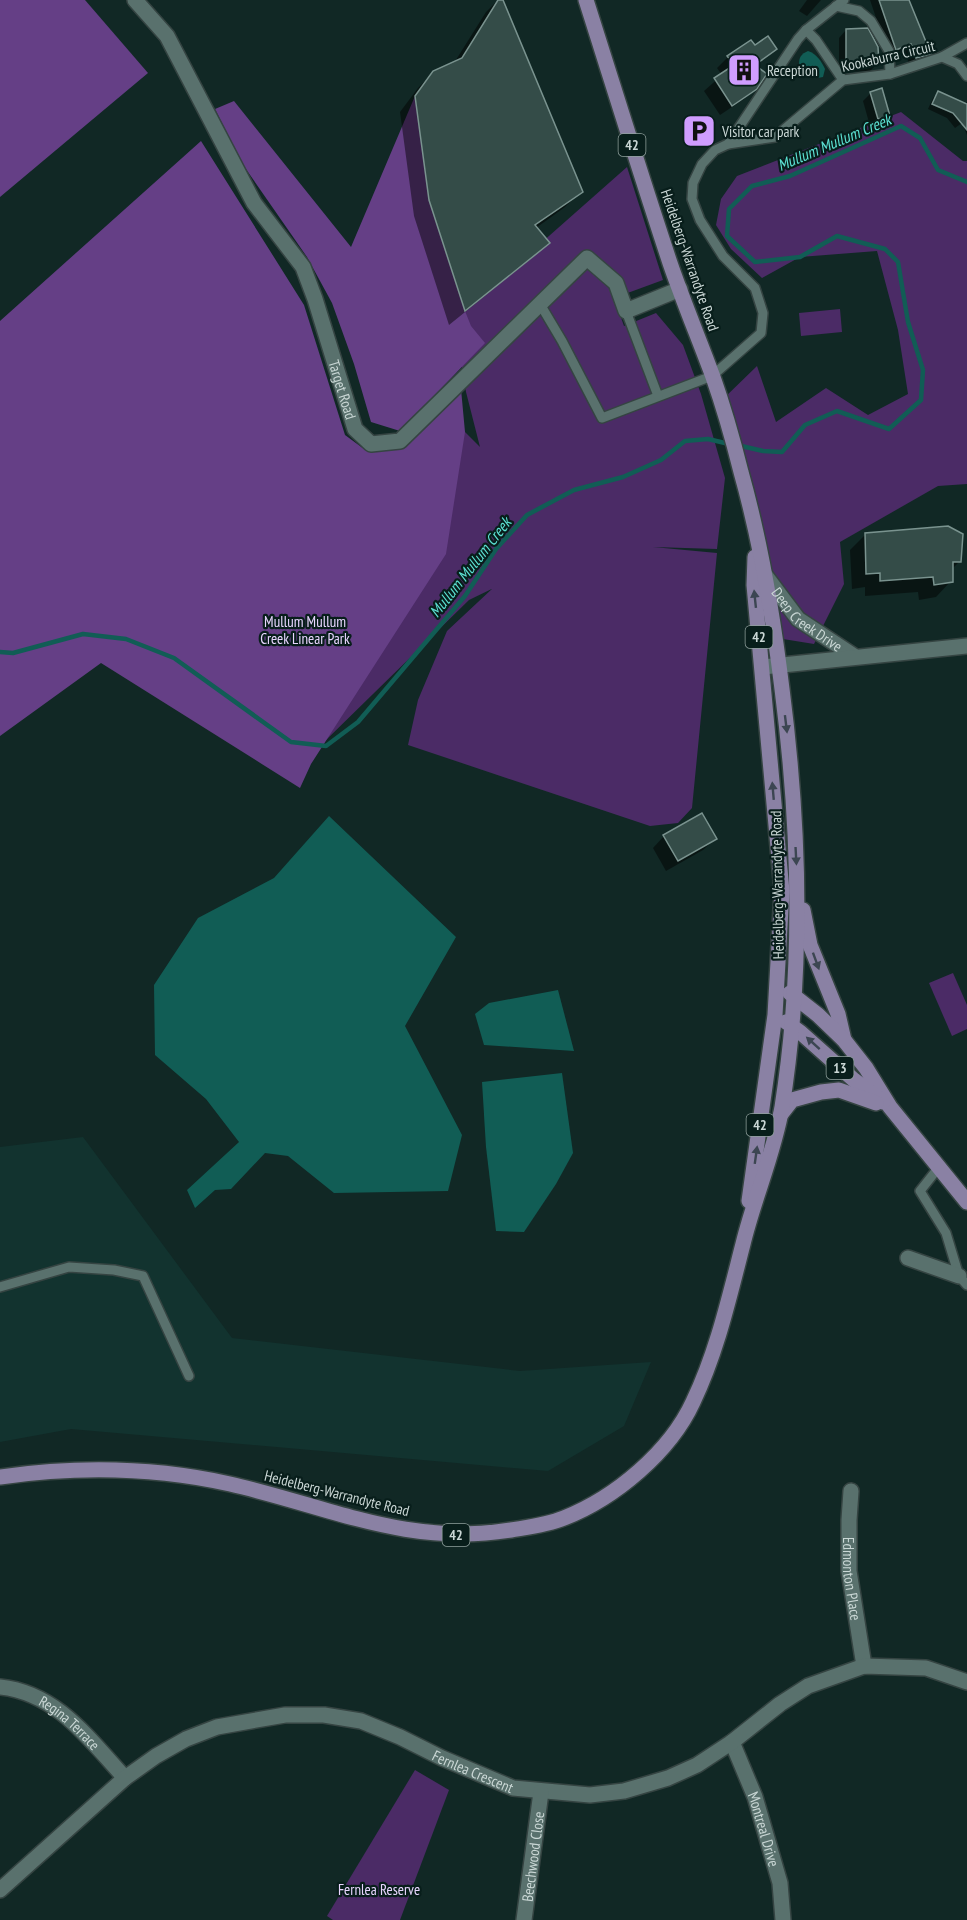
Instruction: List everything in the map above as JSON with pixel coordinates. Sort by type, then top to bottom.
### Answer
[{"type":"main road","name":"Heidelberg-Warrandyte Road","points":[[0,1477],[45,1470],[98,1468],[167,1473],[231,1484],[387,1527],[424,1533],[465,1535],[501,1532],[566,1518],[600,1501],[624,1484],[654,1457],[692,1406],[718,1339],[745,1234],[759,1194],[781,1114],[793,1026],[798,884],[790,753],[772,606],[742,476],[721,401],[672,270],[586,0]]},
{"type":"main road","name":"Heidelberg-Warrandyte Road","points":[[745,1234],[776,1016],[782,891],[754,585],[756,533]]},
{"type":"main road","points":[[798,884],[810,945],[838,1014],[844,1041]]},
{"type":"main road","name":"13","points":[[777,984],[844,1041],[866,1068],[890,1107],[967,1202]]},
{"type":"main road","name":"13","points":[[776,1016],[793,1026],[854,1080],[890,1107]]},
{"type":"main road","points":[[781,1114],[792,1100],[820,1092],[839,1090],[890,1107]]},
{"type":"street","name":"Target Road","points":[[135,0],[167,36],[254,203],[303,267],[355,429],[371,444],[400,441],[587,258],[616,283],[626,311]]},
{"type":"street","points":[[626,311],[680,289]]},
{"type":"street","name":"Deep Creek Drive","points":[[765,575],[798,619],[854,656]]},
{"type":"street","name":"Deep Creek Drive","points":[[762,667],[967,646]]},
{"type":"street","points":[[908,1258],[963,1281]]},
{"type":"street","name":"Edmonton Place","points":[[851,1491],[849,1571],[864,1666]]},
{"type":"street","name":"Fernlea Crescent","points":[[2,1891],[125,1778],[176,1744],[217,1726],[285,1714],[324,1715],[361,1721],[513,1788],[590,1795],[624,1791],[668,1778],[697,1765],[808,1686],[864,1666],[926,1668],[967,1682]]},
{"type":"street","name":"Regina Terrace","points":[[0,1687],[18,1689],[40,1699],[67,1716],[125,1778]]},
{"type":"street","name":"Montreal Drive","points":[[732,1742],[762,1818],[780,1883],[783,1920]]},
{"type":"street","name":"Beechwood Close","points":[[524,1920],[541,1792]]},
{"type":"lane","points":[[540,304],[602,418],[712,376],[761,333],[764,313],[755,288],[723,256],[700,220],[692,198],[693,183],[702,165],[715,150],[728,144],[798,39],[840,3],[859,11],[871,21],[889,51],[890,74]]},
{"type":"lane","points":[[806,30],[816,40],[843,80]]},
{"type":"lane","points":[[942,57],[967,43]]},
{"type":"lane","name":"Kookaburra Circuit","points":[[728,144],[775,137],[843,80],[890,74],[942,57],[958,64],[967,76]]},
{"type":"lane","points":[[626,311],[658,396]]},
{"type":"lane","points":[[939,1167],[920,1191],[946,1233],[963,1281]]},
{"type":"lane","points":[[0,1287],[69,1267],[114,1270],[143,1276],[189,1376]]},
{"type":"shaded area","points":[[808,51],[822,63],[825,69],[823,77],[815,78],[809,75],[799,65],[801,56]]},
{"type":"shaded area","points":[[329,816],[456,937],[405,1026],[462,1135],[448,1191],[334,1193],[288,1156],[265,1153],[231,1189],[215,1190],[195,1208],[187,1190],[239,1142],[206,1099],[155,1055],[154,985],[198,918],[274,878]]},
{"type":"shaded area","points":[[558,990],[574,1051],[484,1045],[475,1014],[489,1003]]},
{"type":"shaded area","points":[[562,1073],[573,1153],[556,1184],[524,1232],[496,1231],[486,1147],[482,1082]]},
{"type":"shaded area","points":[[83,1137],[232,1338],[520,1371],[651,1362],[624,1426],[548,1471],[71,1429],[0,1442],[0,1147]]},
{"type":"green space","points":[[0,0],[85,0],[148,73],[0,197]]},
{"type":"green space","points":[[415,96],[429,200],[465,311],[471,326],[485,343],[400,431],[371,422],[354,364],[332,303],[307,257],[241,162],[215,109],[234,101],[351,247]]},
{"type":"green space","points":[[901,112],[963,161],[967,161],[967,484],[938,486],[840,542],[844,584],[814,644],[783,639],[766,559],[721,401],[757,366],[776,422],[826,388],[868,415],[908,394],[898,330],[877,251],[800,257],[762,278],[731,249],[716,225],[721,199],[737,176]]},
{"type":"green space","name":"Mullum Mullum Creek Linear Park","points":[[201,141],[304,305],[345,435],[364,449],[402,446],[461,389],[465,432],[446,554],[311,764],[300,788],[101,663],[0,736],[0,321]]},
{"type":"green space","name":"Mullum Mullum Creek Linear Park","points":[[627,167],[663,280],[614,298],[624,326],[656,313],[683,345],[701,394],[725,478],[717,549],[653,547],[717,553],[692,808],[678,823],[650,826],[408,745],[418,700],[447,631],[492,589],[469,600],[325,741],[283,538],[441,408],[480,447],[466,392],[454,320]]},
{"type":"green space","points":[[840,309],[842,332],[801,336],[799,313]]},
{"type":"green space","points":[[953,973],[967,1005],[967,1029],[952,1036],[929,983]]},
{"type":"green space","name":"Fernlea Reserve","points":[[415,1770],[449,1790],[400,1920],[333,1920],[327,1916]]},
{"type":"building","points":[[498,0],[503,0],[583,192],[535,225],[550,243],[465,311],[429,200],[415,96],[433,71],[462,58]]},
{"type":"building","points":[[879,0],[909,0],[931,54],[916,58],[911,44],[896,50]]},
{"type":"building","points":[[868,28],[878,47],[879,64],[846,65],[846,29]]},
{"type":"building","name":"Reception","points":[[768,36],[777,49],[755,65],[767,74],[757,89],[732,106],[714,78],[734,65],[727,56],[751,40],[755,45]]},
{"type":"building","points":[[882,88],[890,116],[878,119],[870,92]]},
{"type":"building","points":[[938,91],[967,104],[967,130],[953,113],[932,104]]},
{"type":"building","points":[[948,526],[963,534],[961,562],[953,562],[953,582],[934,585],[933,577],[880,581],[880,573],[866,574],[865,533]]},
{"type":"building","points":[[702,813],[717,839],[678,861],[663,835]]},
{"type":"waterway","name":"Mullum Mullum Creek","points":[[737,445],[763,451],[782,452],[805,425],[837,411],[889,429],[921,400],[923,370],[908,322],[898,262],[885,249],[837,236],[800,257],[755,262],[727,236],[729,209],[752,186],[790,176],[901,126],[920,138],[938,170],[967,182]]},
{"type":"waterway","name":"Mullum Mullum Creek","points":[[0,652],[13,653],[83,634],[126,639],[174,658],[291,742],[326,746],[358,722],[465,596],[496,549],[527,515],[574,490],[623,477],[661,460],[685,441],[708,439],[729,444]]},
{"type":"place","name":"Reception","points":[[744,70]]},
{"type":"place","name":"Visitor car park","points":[[699,131]]}]
